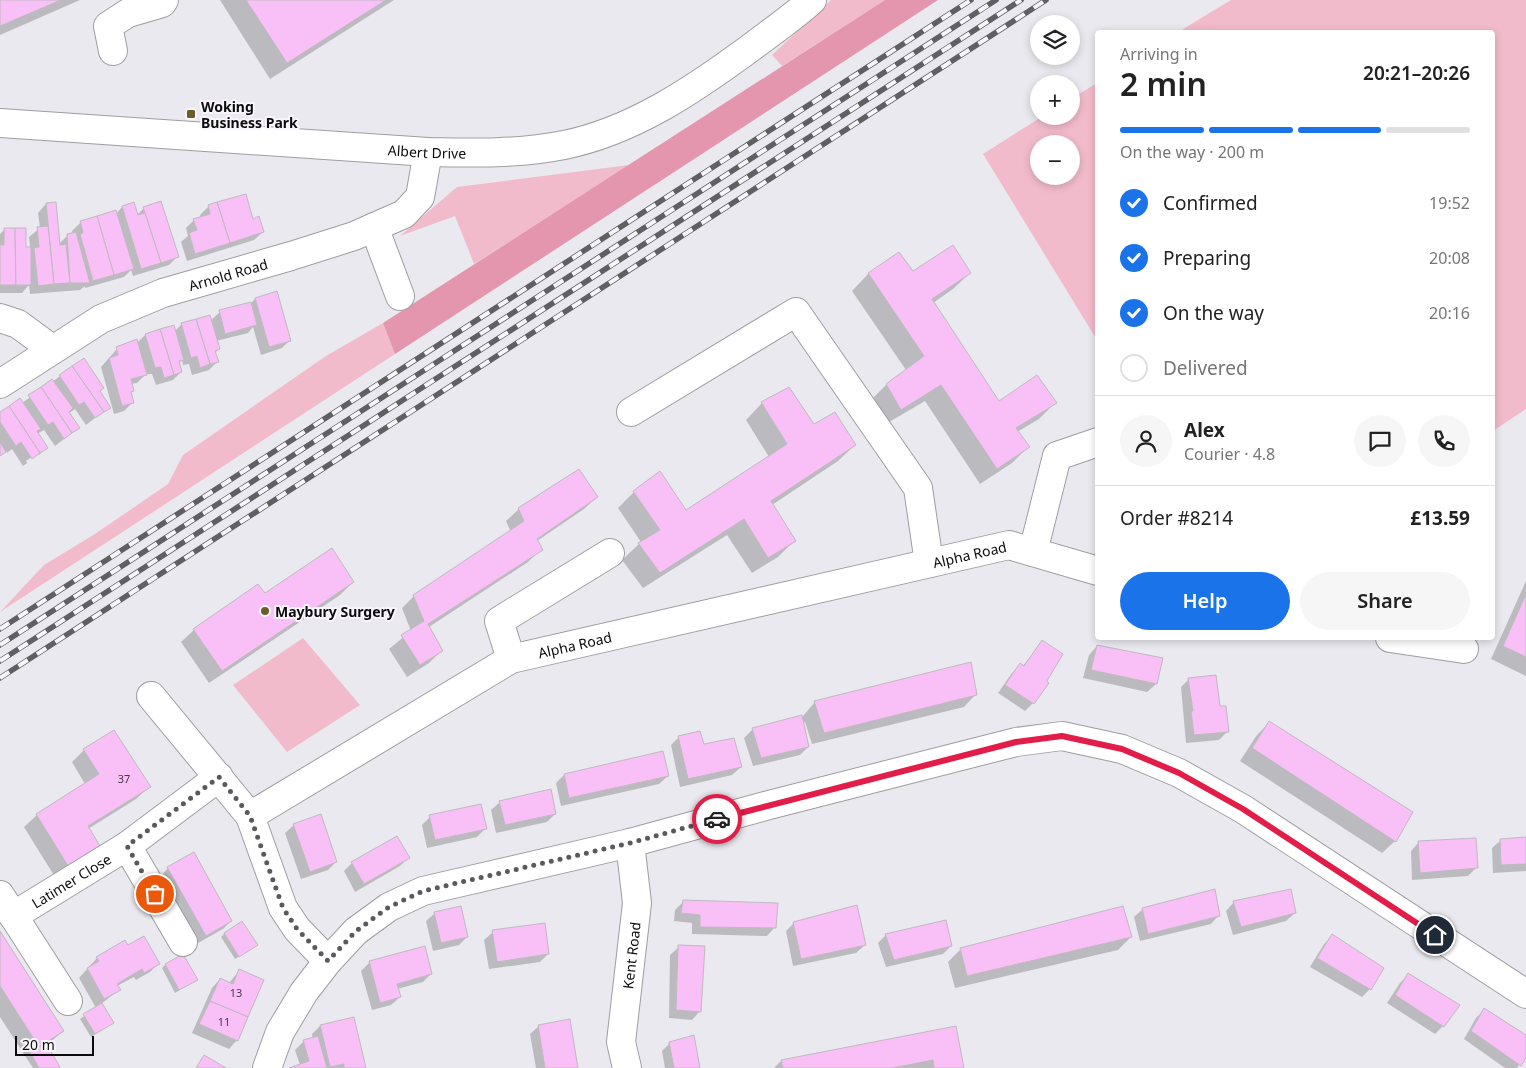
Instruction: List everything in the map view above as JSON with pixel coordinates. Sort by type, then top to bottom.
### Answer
[{"type":"street","points":[[113,51],[108,26],[128,13],[162,3],[164,0]]},
{"type":"street","name":"Albert Drive","points":[[0,123],[428,152],[512,153],[565,145],[597,136],[655,111],[716,73],[798,5]]},
{"type":"street","name":"Arnold Road","points":[[0,384],[101,319],[162,293],[291,256],[374,227],[404,214],[420,197],[428,152]]},
{"type":"street","points":[[374,227],[400,296]]},
{"type":"street","points":[[631,412],[796,312],[918,488],[929,563]]},
{"type":"street","points":[[0,318],[18,324],[52,349]]},
{"type":"street","points":[[1033,552],[1057,456],[1095,443]]},
{"type":"street","name":"Alpha Road","points":[[250,816],[511,659],[1009,545],[1095,570]]},
{"type":"street","points":[[511,659],[499,621],[610,553]]},
{"type":"street","points":[[1403,640],[1464,649]]},
{"type":"street","points":[[150,696],[250,816],[283,908],[297,929],[328,961]]},
{"type":"street","points":[[267,1068],[280,1032],[304,992],[328,961],[356,931],[389,907],[423,891],[630,843],[769,804],[1016,742],[1062,736],[1122,749],[1186,777],[1243,809],[1526,994]]},
{"type":"street","name":"Latimer Close","points":[[68,1002],[7,905],[127,846],[219,777]]},
{"type":"street","name":"Kent Road","points":[[627,1068],[621,1042],[637,903],[630,843]]},
{"type":"street","points":[[127,846],[183,942]]},
{"type":"shaded area","points":[[831,0],[885,0],[782,66],[772,55]]},
{"type":"shaded area","points":[[885,0],[938,0],[395,354],[383,323]]},
{"type":"shaded area","points":[[1231,0],[1526,0],[1526,409],[1495,430],[1495,30],[1181,30]]},
{"type":"shaded area","points":[[1095,84],[1095,337],[983,154],[1030,124],[1080,125],[1080,93]]},
{"type":"shaded area","points":[[629,165],[474,264],[455,216],[400,236],[457,187]]},
{"type":"shaded area","points":[[383,323],[395,354],[0,612],[44,565],[95,534],[168,484],[183,455],[326,356]]},
{"type":"shaded area","points":[[303,638],[360,705],[287,752],[233,685]]},
{"type":"building","points":[[0,0],[61,0],[0,26]]},
{"type":"building","points":[[246,0],[386,0],[287,63]]},
{"type":"building","points":[[246,194],[253,219],[259,216],[264,232],[230,243],[217,202]]},
{"type":"building","points":[[161,201],[179,257],[161,263],[143,207]]},
{"type":"building","points":[[56,202],[60,245],[66,244],[70,283],[54,284],[46,203]]},
{"type":"building","points":[[134,202],[138,215],[145,213],[161,263],[141,269],[122,206]]},
{"type":"building","points":[[217,202],[230,243],[195,254],[189,233],[197,230],[193,219],[210,214],[208,205]]},
{"type":"building","points":[[116,210],[134,269],[114,275],[97,216]]},
{"type":"building","points":[[97,216],[114,275],[93,281],[80,234],[83,233],[80,221]]},
{"type":"building","points":[[48,226],[54,284],[38,286],[34,248],[39,247],[37,227]]},
{"type":"building","points":[[4,228],[15,228],[16,285],[0,285],[0,245],[4,245]]},
{"type":"building","points":[[15,228],[26,228],[26,247],[31,247],[31,285],[16,285]]},
{"type":"building","points":[[76,232],[90,283],[70,283],[67,234]]},
{"type":"building","points":[[953,245],[971,273],[932,299],[999,401],[1037,375],[1057,403],[1016,428],[1030,447],[997,469],[941,385],[901,410],[886,384],[924,356],[868,273],[899,252],[913,271]]},
{"type":"building","points":[[277,291],[291,341],[269,347],[255,298]]},
{"type":"building","points":[[251,302],[257,325],[225,334],[219,310]]},
{"type":"building","points":[[210,315],[220,349],[215,351],[219,362],[210,364],[196,319]]},
{"type":"building","points":[[196,319],[210,364],[200,368],[197,356],[191,358],[181,323]]},
{"type":"building","points":[[174,325],[184,360],[179,361],[182,372],[174,375],[160,329]]},
{"type":"building","points":[[160,329],[174,375],[164,378],[161,367],[155,368],[145,334]]},
{"type":"building","points":[[137,339],[147,375],[131,379],[134,391],[131,392],[134,403],[122,406],[109,358],[118,355],[116,347]]},
{"type":"building","points":[[84,358],[104,388],[100,391],[111,408],[104,412],[72,366]]},
{"type":"building","points":[[72,366],[104,412],[95,418],[84,402],[79,405],[59,375]]},
{"type":"building","points":[[52,379],[73,408],[69,412],[80,428],[72,433],[41,387]]},
{"type":"building","points":[[41,387],[72,433],[64,439],[53,422],[48,425],[28,395]]},
{"type":"building","points":[[789,387],[814,424],[835,412],[856,445],[771,501],[796,541],[768,558],[744,519],[660,573],[638,543],[660,530],[633,491],[660,471],[686,510],[787,444],[761,402]]},
{"type":"building","points":[[20,398],[41,429],[37,431],[48,448],[40,453],[9,406]]},
{"type":"building","points":[[9,406],[40,453],[32,459],[21,442],[16,446],[0,422],[0,412]]},
{"type":"building","points":[[0,442],[6,452],[0,456]]},
{"type":"building","points":[[579,469],[598,497],[537,539],[543,550],[428,624],[443,651],[420,665],[401,635],[424,621],[413,595],[524,521],[518,508]]},
{"type":"building","name":"Maybury Surgery","points":[[332,548],[354,582],[222,671],[193,629],[258,584],[265,593]]},
{"type":"building","points":[[1526,594],[1526,657],[1503,646]]},
{"type":"building","points":[[1042,640],[1063,654],[1047,681],[1049,683],[1034,704],[1005,685],[1020,663],[1024,666]]},
{"type":"building","points":[[1097,645],[1163,658],[1157,684],[1091,670]]},
{"type":"building","points":[[971,662],[977,695],[824,733],[814,701]]},
{"type":"building","points":[[1216,675],[1220,706],[1226,706],[1229,732],[1194,735],[1191,711],[1193,711],[1188,678]]},
{"type":"building","points":[[802,715],[809,747],[761,758],[752,728]]},
{"type":"building","points":[[1269,721],[1413,812],[1396,842],[1252,748]]},
{"type":"building","points":[[114,730],[151,787],[88,826],[100,846],[68,866],[36,814],[99,774],[83,749]]},
{"type":"building","points":[[700,731],[704,744],[734,738],[742,767],[688,779],[678,736]]},
{"type":"building","points":[[663,751],[669,776],[569,798],[564,774]]},
{"type":"building","points":[[551,789],[556,814],[505,825],[499,801]]},
{"type":"building","points":[[481,804],[487,829],[435,840],[429,815]]},
{"type":"building","points":[[321,814],[337,862],[310,872],[293,824]]},
{"type":"building","points":[[397,836],[410,858],[364,884],[351,862]]},
{"type":"building","points":[[1526,837],[1526,864],[1501,865],[1500,839]]},
{"type":"building","points":[[1476,838],[1478,868],[1420,873],[1418,841]]},
{"type":"building","points":[[194,852],[232,921],[206,936],[167,867]]},
{"type":"building","points":[[1215,889],[1220,916],[1148,934],[1142,908]]},
{"type":"building","points":[[1291,889],[1296,913],[1241,927],[1233,901]]},
{"type":"building","points":[[683,900],[778,903],[776,928],[700,927],[700,915],[681,913]]},
{"type":"building","points":[[857,905],[866,945],[801,959],[793,922]]},
{"type":"building","points":[[461,906],[468,937],[441,943],[434,912]]},
{"type":"building","points":[[1123,906],[1132,937],[967,976],[960,948]]},
{"type":"building","points":[[946,920],[952,946],[894,960],[885,934]]},
{"type":"building","points":[[242,921],[258,945],[239,957],[224,933]]},
{"type":"building","points":[[545,923],[549,954],[497,962],[492,930]]},
{"type":"building","points":[[0,931],[64,1031],[39,1047],[0,986]]},
{"type":"building","points":[[1332,934],[1384,968],[1371,990],[1317,958]]},
{"type":"building","points":[[144,936],[160,964],[144,973],[142,969],[117,984],[121,990],[104,999],[87,968],[99,961],[96,957],[125,940],[128,945]]},
{"type":"building","points":[[678,945],[705,946],[701,1012],[676,1010]]},
{"type":"building","points":[[425,946],[432,974],[397,984],[401,997],[380,1003],[369,961]]},
{"type":"building","points":[[183,954],[198,980],[179,990],[165,964]]},
{"type":"building","points":[[239,969],[264,980],[248,1017],[210,1001],[220,978],[233,984]]},
{"type":"building","points":[[1408,973],[1460,1005],[1444,1027],[1395,995]]},
{"type":"building","points":[[210,1001],[248,1017],[238,1041],[199,1024]]},
{"type":"building","points":[[102,1003],[114,1023],[95,1034],[83,1014]]},
{"type":"building","points":[[1484,1008],[1526,1035],[1526,1058],[1521,1066],[1471,1031]]},
{"type":"building","points":[[354,1017],[366,1068],[344,1068],[344,1064],[330,1067],[320,1025]]},
{"type":"building","points":[[570,1019],[578,1068],[545,1068],[538,1025]]},
{"type":"building","points":[[956,1026],[964,1068],[934,1068],[933,1060],[893,1068],[783,1068],[781,1060]]},
{"type":"building","points":[[694,1035],[700,1068],[674,1068],[669,1042]]},
{"type":"building","points":[[318,1036],[327,1068],[289,1068],[309,1061],[303,1040]]},
{"type":"building","points":[[46,1043],[60,1067],[39,1068],[30,1052]]},
{"type":"building","points":[[204,1055],[226,1068],[196,1068]]},
{"type":"railway","points":[[0,629],[971,0]]},
{"type":"railway","points":[[0,645],[996,0]]},
{"type":"railway","points":[[0,661],[1021,0]]},
{"type":"railway","points":[[0,678],[1046,0]]},
{"type":"way so far","points":[[155,894],[127,846],[219,777],[250,816],[283,908],[297,929],[328,961],[356,931],[389,907],[423,891],[630,843],[717,819]]},
{"type":"place","name":"Woking Business Park","points":[[191,114]]},
{"type":"place","name":"Maybury Surgery","points":[[265,611]]},
{"type":"route","points":[[717,819],[769,804],[1016,742],[1062,736],[1122,749],[1179,773],[1243,809],[1435,935]]}]
